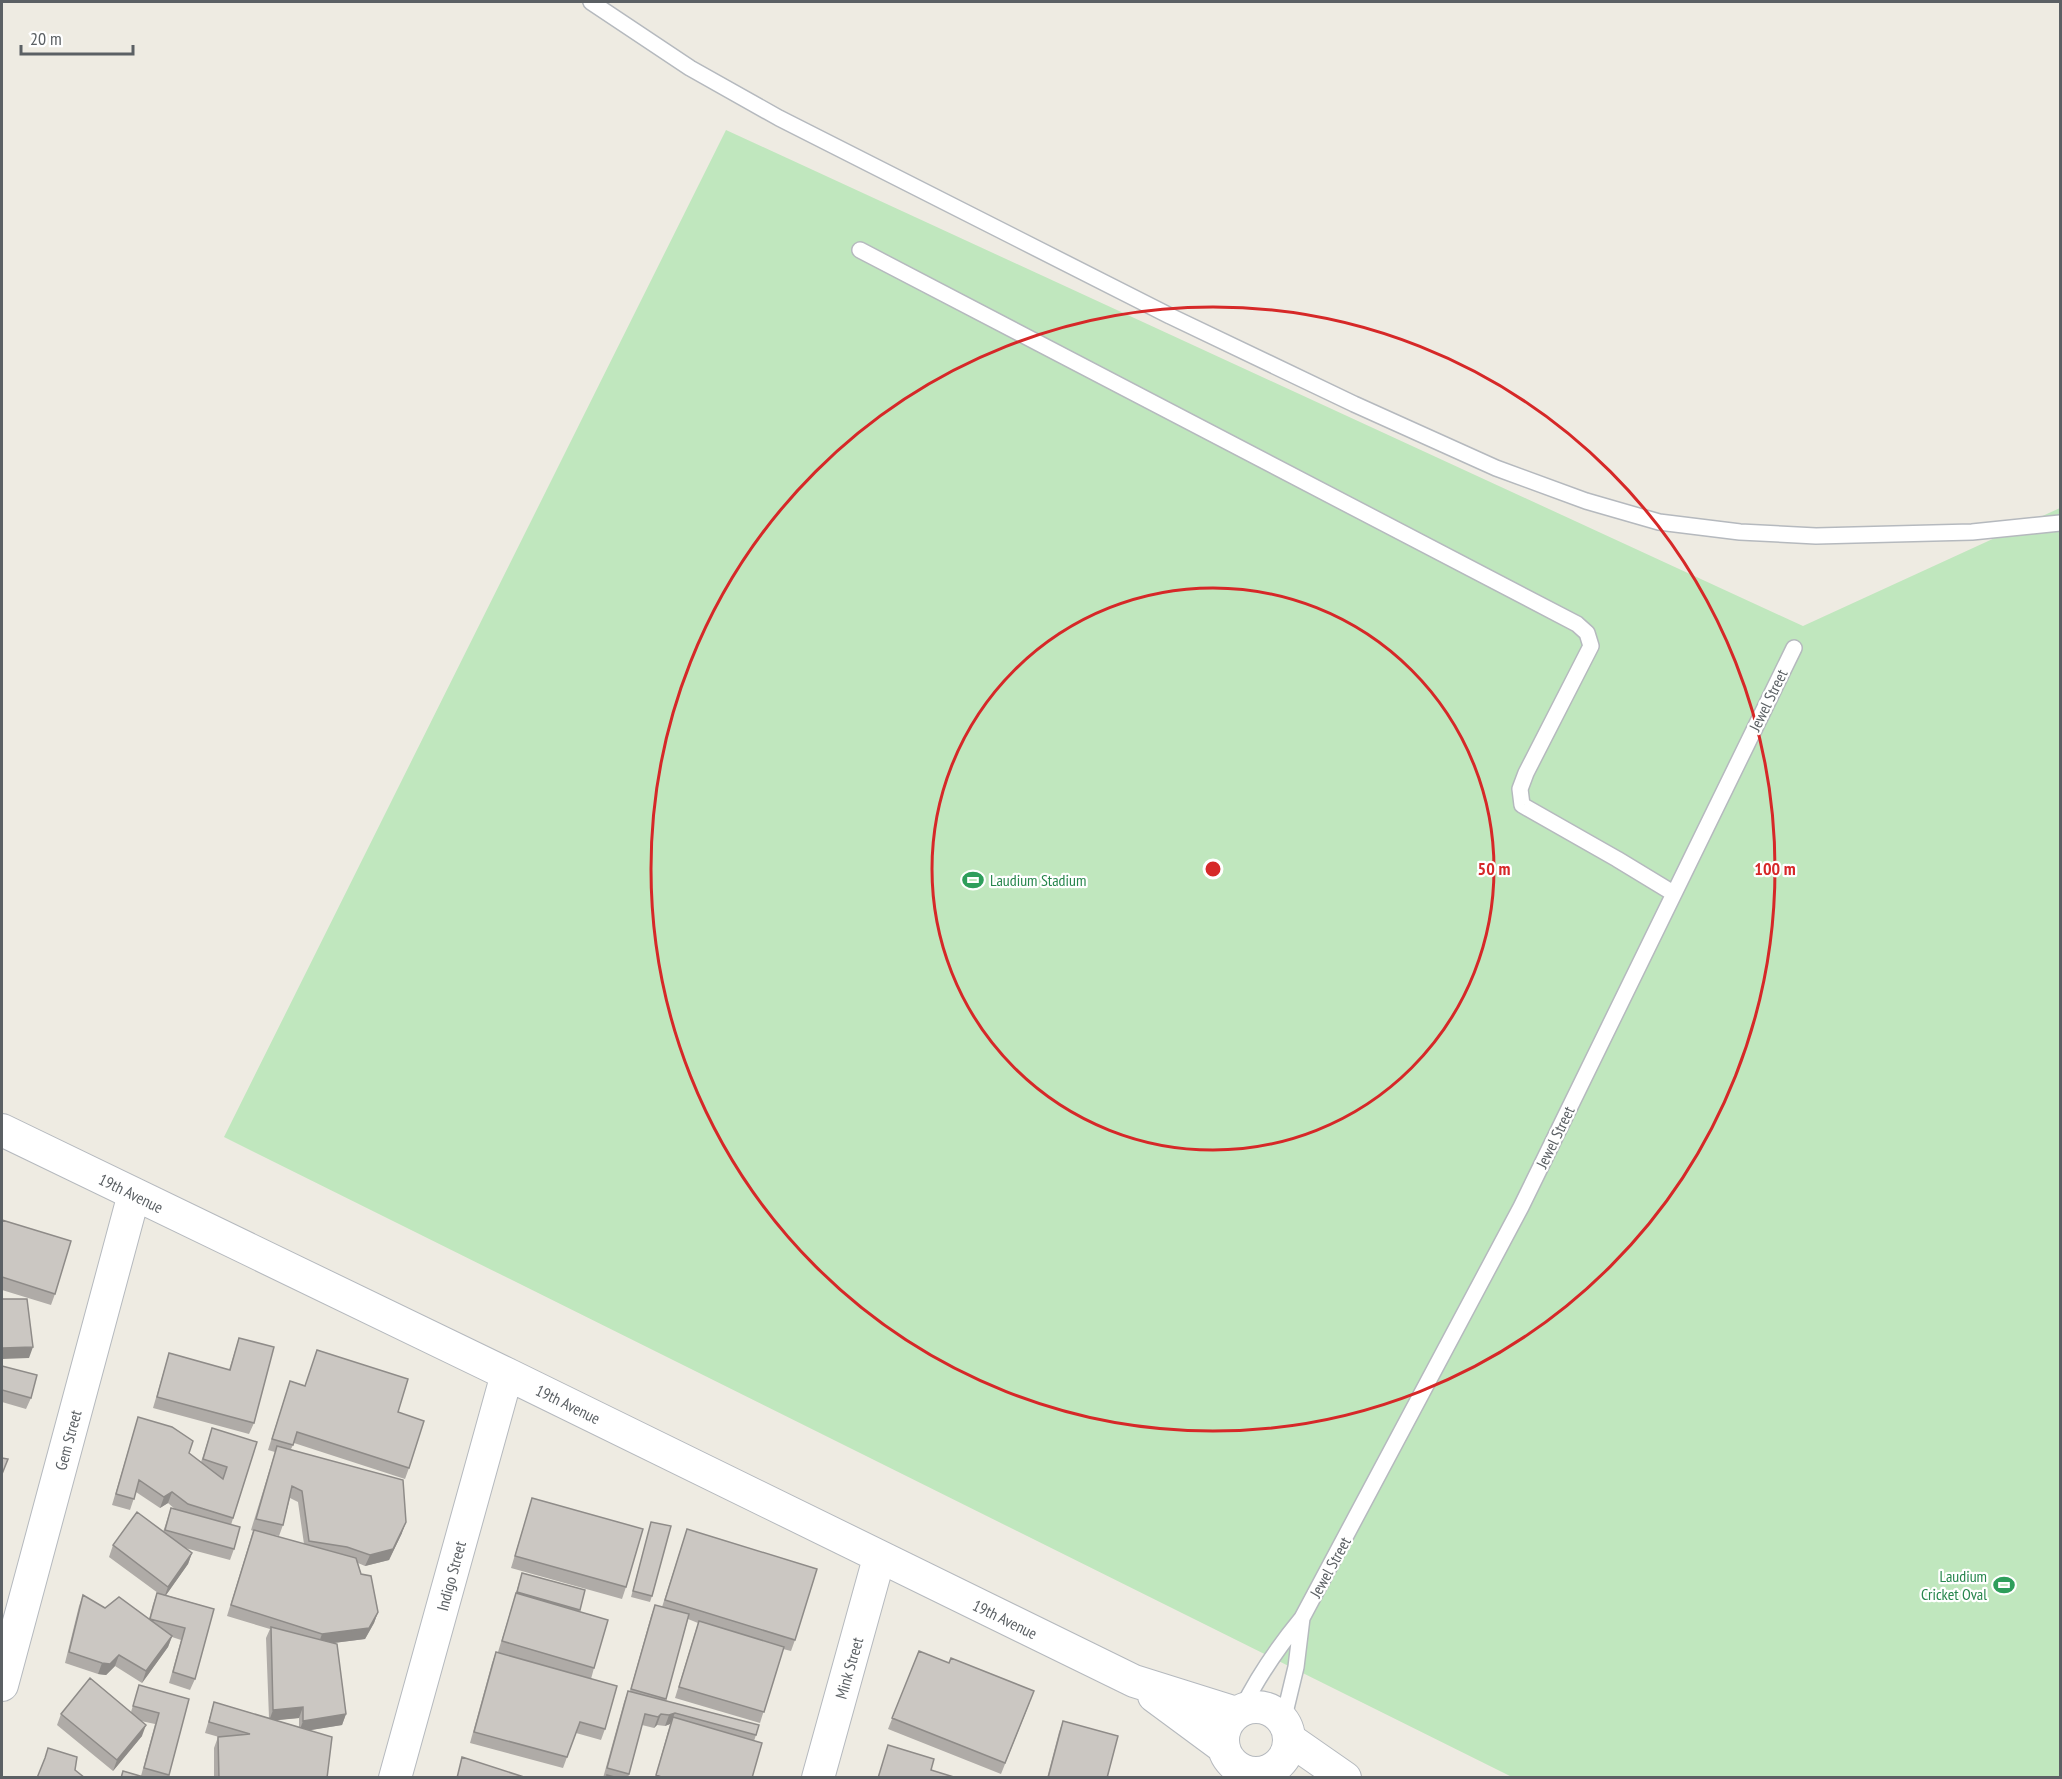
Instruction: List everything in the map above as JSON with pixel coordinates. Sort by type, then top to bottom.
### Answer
[{"type":"street","name":"19th Avenue","points":[[2,1130],[507,1374],[1134,1682],[1239,1711]]},
{"type":"street","name":"Gem Street","points":[[2,1685],[134,1194]]},
{"type":"street","name":"Indigo Street","points":[[395,1778],[507,1374]]},
{"type":"street","name":"Mink Street","points":[[818,1778],[879,1558]]},
{"type":"street","name":"19th Avenue","points":[[1134,1682],[1226,1761]]},
{"type":"street","points":[[1286,1730],[1288,1749],[1273,1774],[1250,1773],[1226,1761],[1223,1734],[1228,1722],[1239,1711],[1257,1707],[1272,1711],[1286,1730],[1345,1778]]},
{"type":"lane","points":[[591,2],[690,68],[779,118],[1159,311],[1344,400],[1485,463],[1586,501],[1659,522],[1740,532],[1816,536],[1971,532],[2061,523]]},
{"type":"lane","points":[[860,250],[1577,624],[1587,633],[1590,646],[1526,773],[1520,789],[1522,805],[1673,894]]},
{"type":"lane","name":"Jewel Street","points":[[1239,1711],[1257,1680],[1302,1618],[1521,1207],[1794,648]]},
{"type":"lane","name":"Jewel Street","points":[[1286,1730],[1302,1618]]},
{"type":"green space","name":"Laudium Stadium","points":[[726,130],[1803,626],[2060,508],[2060,1777],[1512,1777],[224,1137]]},
{"type":"building","points":[[2,1220],[71,1241],[55,1294],[2,1277]]},
{"type":"building","points":[[2,1299],[27,1299],[33,1347],[2,1348]]},
{"type":"building","points":[[239,1338],[274,1347],[254,1423],[157,1397],[169,1353],[230,1370]]},
{"type":"building","points":[[317,1350],[408,1379],[398,1412],[424,1421],[409,1468],[297,1432],[293,1445],[272,1439],[290,1381],[305,1386]]},
{"type":"building","points":[[2,1366],[37,1375],[31,1398],[2,1390]]},
{"type":"building","points":[[138,1417],[172,1427],[193,1441],[189,1453],[223,1479],[227,1467],[203,1459],[212,1428],[257,1442],[233,1518],[188,1504],[172,1492],[164,1497],[139,1480],[134,1499],[116,1494]]},
{"type":"building","points":[[277,1446],[403,1480],[406,1522],[393,1549],[370,1555],[347,1547],[309,1541],[302,1491],[292,1486],[283,1525],[256,1519]]},
{"type":"building","points":[[2,1458],[8,1459],[2,1474]]},
{"type":"building","points":[[532,1498],[643,1529],[626,1587],[515,1556]]},
{"type":"building","points":[[171,1508],[240,1527],[234,1549],[165,1530]]},
{"type":"building","points":[[137,1512],[192,1553],[168,1587],[113,1545]]},
{"type":"building","points":[[651,1522],[671,1526],[652,1596],[633,1591]]},
{"type":"building","points":[[687,1529],[817,1569],[795,1640],[665,1600]]},
{"type":"building","points":[[254,1530],[356,1558],[361,1574],[371,1576],[378,1612],[369,1628],[322,1634],[231,1605]]},
{"type":"building","points":[[522,1573],[585,1590],[580,1610],[517,1592]]},
{"type":"building","points":[[157,1593],[214,1609],[195,1679],[173,1672],[185,1628],[150,1619]]},
{"type":"building","points":[[516,1593],[608,1620],[594,1668],[502,1641]]},
{"type":"building","points":[[83,1595],[105,1608],[119,1597],[172,1636],[146,1671],[119,1655],[110,1664],[69,1652]]},
{"type":"building","points":[[655,1605],[689,1614],[666,1699],[631,1689]]},
{"type":"building","points":[[699,1621],[784,1647],[764,1712],[679,1687]]},
{"type":"building","points":[[271,1627],[337,1644],[346,1714],[303,1721],[303,1707],[273,1710]]},
{"type":"building","points":[[919,1651],[949,1663],[951,1658],[1034,1691],[1005,1763],[892,1718]]},
{"type":"building","points":[[496,1652],[617,1686],[605,1729],[580,1722],[567,1757],[474,1732]]},
{"type":"building","points":[[90,1678],[146,1725],[117,1760],[61,1714]]},
{"type":"building","points":[[139,1685],[189,1699],[169,1775],[144,1768],[159,1713],[133,1706]]},
{"type":"building","points":[[628,1691],[759,1725],[756,1735],[675,1713],[661,1714],[658,1717],[645,1714],[629,1774],[607,1768]]},
{"type":"building","points":[[214,1702],[332,1737],[327,1778],[219,1778],[218,1737],[250,1734],[209,1722]]},
{"type":"building","points":[[673,1717],[762,1743],[752,1778],[664,1778],[656,1775]]},
{"type":"building","points":[[1063,1721],[1118,1736],[1107,1778],[1048,1778]]},
{"type":"building","points":[[888,1745],[934,1759],[931,1770],[957,1778],[878,1778]]},
{"type":"building","points":[[48,1748],[77,1757],[75,1770],[85,1778],[37,1778]]},
{"type":"building","points":[[462,1757],[527,1778],[457,1778]]},
{"type":"building","points":[[123,1771],[147,1778],[121,1778]]},
{"type":"place","name":"Laudium Stadium","points":[[973,880]]},
{"type":"place","name":"Laudium Cricket Oval","points":[[2004,1585]]}]
